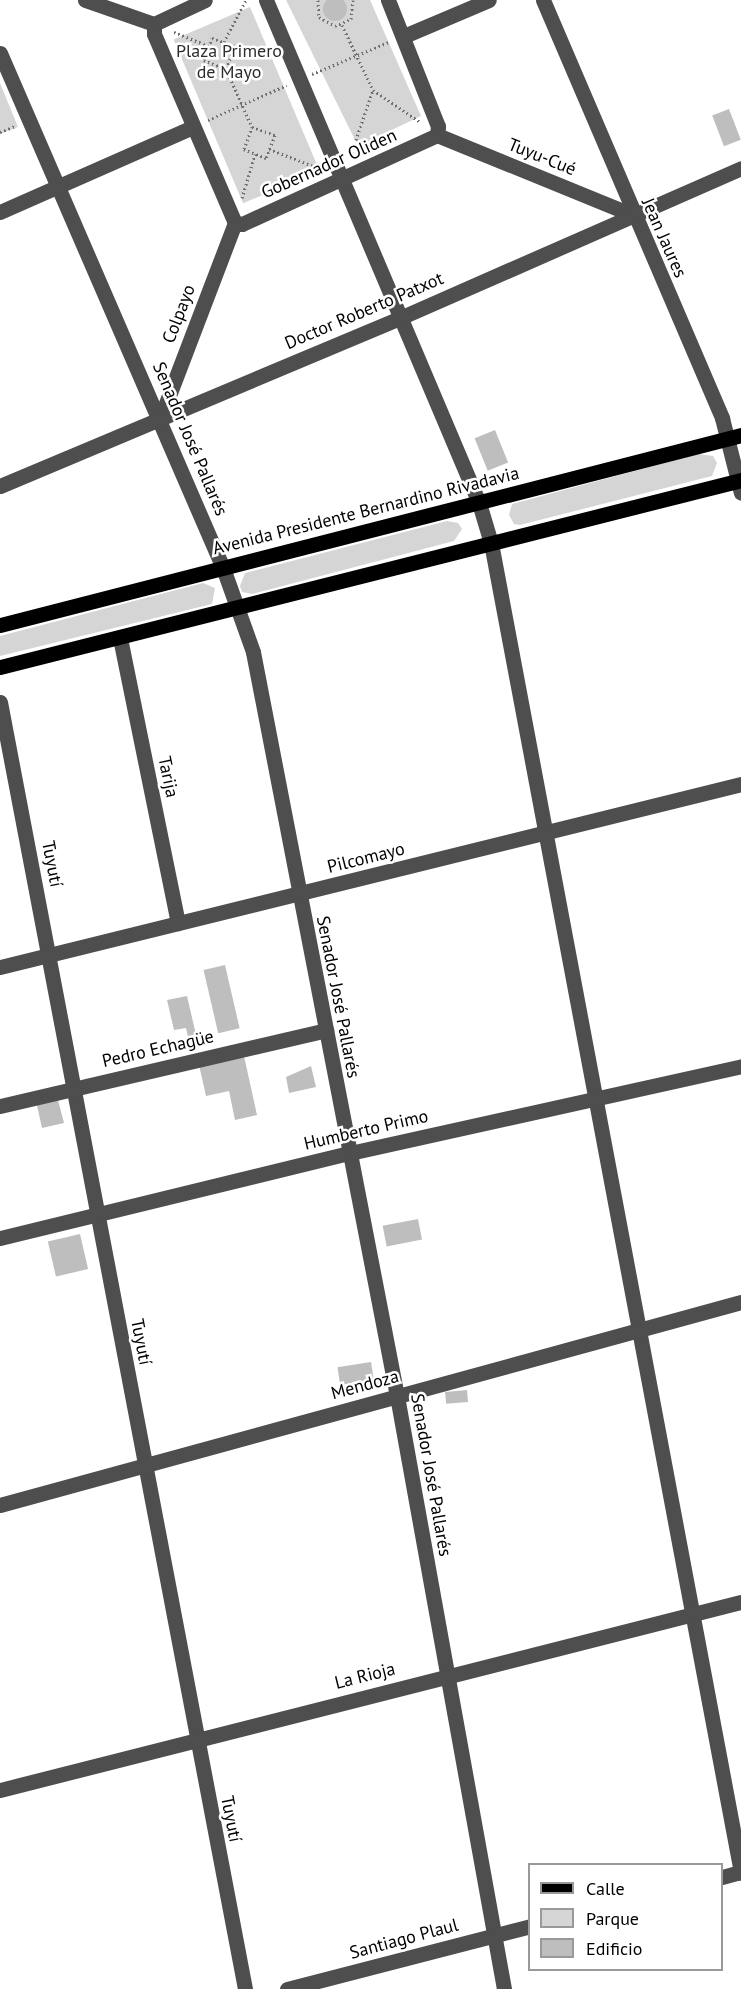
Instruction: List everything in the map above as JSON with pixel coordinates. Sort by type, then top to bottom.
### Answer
[{"type":"main road","name":"Avenida Presidente Bernardino Rivadavia","points":[[0,625],[735,436]]},
{"type":"main road","points":[[0,667],[120,639],[491,543],[740,484]]},
{"type":"street","points":[[85,0],[154,24],[205,0]]},
{"type":"street","points":[[266,0],[402,317],[479,503],[491,543],[598,1099],[741,1872],[723,1877]]},
{"type":"street","points":[[388,0],[438,126],[437,135]]},
{"type":"street","points":[[404,36],[489,0]]},
{"type":"street","name":"Jean Jaures","points":[[543,0],[633,215],[735,436],[740,484]]},
{"type":"street","points":[[154,24],[154,34],[235,223]]},
{"type":"street","name":"Senador José Pallarés","points":[[0,53],[160,419],[239,607],[254,652],[298,896],[397,1396],[504,1989]]},
{"type":"street","points":[[0,212],[193,127]]},
{"type":"street","name":"Tuyu-Cué","points":[[437,135],[633,215]]},
{"type":"street","name":"Gobernador Oliden","points":[[235,223],[242,224],[437,135]]},
{"type":"street","name":"Doctor Roberto Patxot","points":[[0,486],[402,317],[741,168]]},
{"type":"street","name":"Colpayo","points":[[160,419],[235,223]]},
{"type":"street","name":"Tarija","points":[[120,639],[178,923]]},
{"type":"street","name":"Tuyutí","points":[[0,702],[244,1989]]},
{"type":"street","name":"Pilcomayo","points":[[0,967],[298,896],[741,784]]},
{"type":"street","name":"Pedro Echagüe","points":[[0,1106],[326,1030]]},
{"type":"street","name":"Humberto Primo","points":[[0,1238],[350,1153],[741,1066]]},
{"type":"street","name":"Mendoza","points":[[0,1505],[741,1302]]},
{"type":"street","name":"La Rioja","points":[[0,1790],[741,1602]]},
{"type":"street","name":"Santiago Plaul","points":[[287,1989],[528,1926]]},
{"type":"path","points":[[224,42],[246,0]]},
{"type":"path","points":[[318,0],[317,11],[324,22],[342,25]]},
{"type":"path","points":[[342,25],[354,14],[353,0]]},
{"type":"path","points":[[154,24],[209,46]]},
{"type":"path","points":[[342,25],[373,90],[437,135]]},
{"type":"path","points":[[193,127],[404,36]]},
{"type":"path","points":[[226,69],[234,46],[212,38],[204,60],[226,69],[242,104],[252,127],[244,149],[266,158],[275,135],[252,127]]},
{"type":"path","points":[[269,149],[343,178],[373,90]]},
{"type":"path","points":[[235,223],[255,154]]},
{"type":"green space","name":"Plaza Primero de Mayo","points":[[286,0],[370,0],[421,116],[358,146]]},
{"type":"green space","name":"Plaza Primero de Mayo","points":[[250,7],[320,171],[243,203],[174,39]]},
{"type":"green space","points":[[0,83],[18,127],[0,134]]},
{"type":"green space","points":[[698,454],[713,456],[717,463],[712,476],[520,525],[514,524],[509,515],[512,504]]},
{"type":"green space","points":[[447,521],[458,523],[462,529],[454,541],[252,594],[242,592],[240,586],[245,573]]},
{"type":"green space","points":[[203,583],[215,588],[212,604],[0,656],[0,636]]},
{"type":"building","points":[[342,-1],[346,4],[344,18],[335,21],[326,18],[323,9],[326,0]]},
{"type":"building","points":[[729,109],[741,140],[724,146],[712,115]]},
{"type":"building","points":[[495,430],[508,462],[488,471],[475,438]]},
{"type":"building","points":[[225,965],[240,1028],[218,1033],[204,970]]},
{"type":"building","points":[[187,996],[197,1039],[189,1041],[186,1028],[174,1030],[167,1000]]},
{"type":"building","points":[[244,1056],[257,1115],[235,1120],[229,1091],[206,1096],[199,1065]]},
{"type":"building","points":[[311,1066],[316,1087],[289,1093],[286,1077]]},
{"type":"building","points":[[58,1100],[64,1123],[42,1128],[36,1101]]},
{"type":"building","points":[[418,1219],[422,1240],[387,1246],[383,1226]]},
{"type":"building","points":[[80,1234],[88,1269],[56,1277],[48,1241]]},
{"type":"building","points":[[371,1362],[374,1380],[340,1385],[337,1367]]},
{"type":"building","points":[[467,1390],[468,1402],[446,1404],[445,1392]]}]
